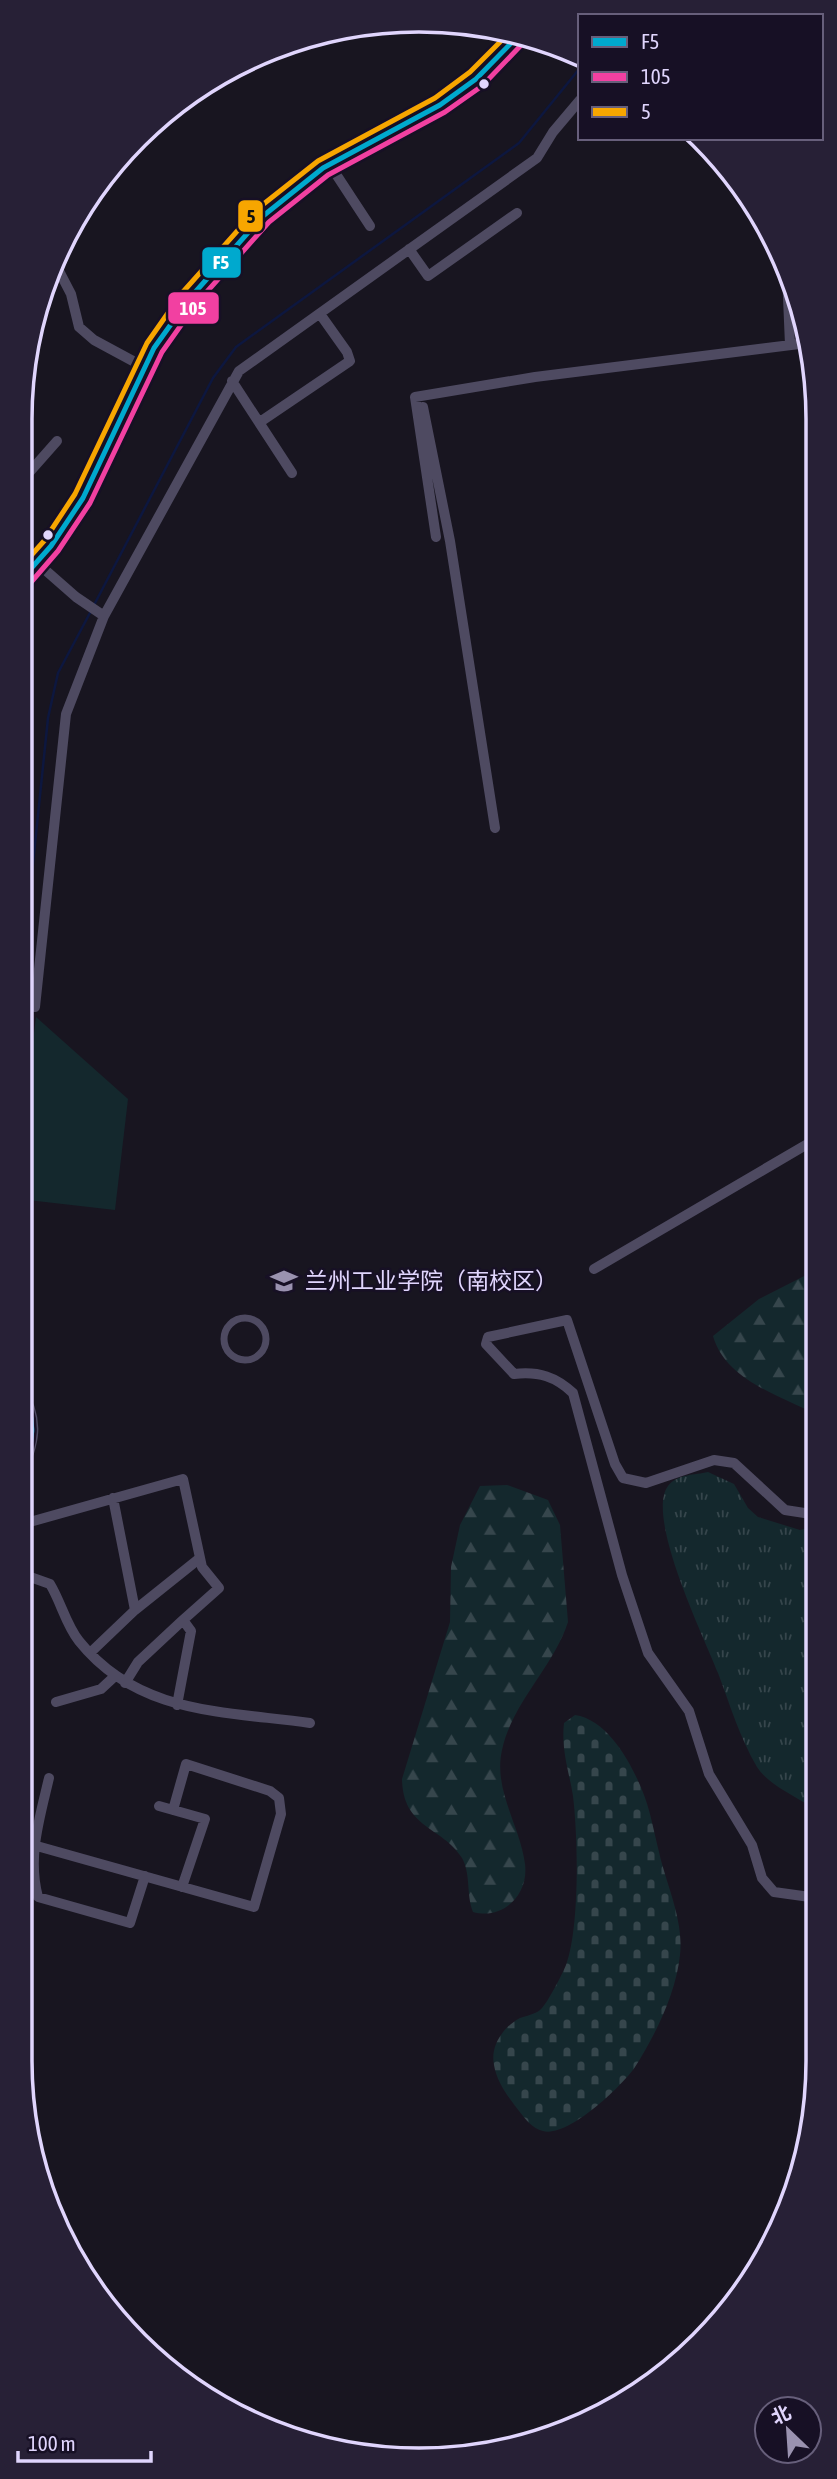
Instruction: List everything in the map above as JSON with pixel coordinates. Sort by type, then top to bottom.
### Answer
[{"type":"main road","points":[[32,569],[83,498],[144,367],[189,299],[263,216],[288,193],[330,164],[440,105],[476,79],[511,43]]},
{"type":"street","points":[[35,1007],[66,714],[101,615],[232,381],[239,371],[537,158],[553,132],[578,102]]},
{"type":"street","points":[[330,164],[370,226]]},
{"type":"street","points":[[409,250],[428,276],[517,213]]},
{"type":"street","points":[[60,273],[71,294],[79,327],[94,340],[144,367]]},
{"type":"street","points":[[788,303],[790,345]]},
{"type":"street","points":[[260,422],[350,361],[348,352],[320,314]]},
{"type":"street","points":[[436,537],[415,397],[535,377],[798,344]]},
{"type":"street","points":[[232,381],[292,473]]},
{"type":"street","points":[[421,396],[450,541],[495,828]]},
{"type":"street","points":[[32,469],[57,441]]},
{"type":"street","points":[[32,559],[101,615]]},
{"type":"street","points":[[594,1269],[806,1145]]},
{"type":"street","points":[[240,1318],[256,1321],[265,1334],[263,1350],[249,1360],[233,1357],[224,1344],[227,1328],[240,1318]]},
{"type":"street","points":[[806,1513],[785,1510],[734,1463],[714,1460],[646,1483],[623,1478],[615,1464],[567,1320],[488,1337],[486,1344],[514,1374],[526,1372],[557,1378],[573,1393],[622,1575],[648,1653],[689,1711],[709,1774],[752,1845],[762,1878],[774,1892],[806,1896]]},
{"type":"street","points":[[32,1415],[35,1422],[32,1444]]},
{"type":"street","points":[[32,1521],[183,1479],[202,1567],[219,1588],[138,1662],[125,1683]]},
{"type":"street","points":[[113,1498],[135,1610]]},
{"type":"street","points":[[90,1653],[135,1610],[200,1558]]},
{"type":"street","points":[[32,1578],[50,1584],[77,1639],[125,1683],[177,1705],[310,1723]]},
{"type":"street","points":[[177,1705],[191,1631],[183,1620]]},
{"type":"street","points":[[56,1702],[101,1689],[115,1676]]},
{"type":"street","points":[[34,1845],[254,1907],[282,1808],[279,1797],[270,1791],[186,1764],[173,1810]]},
{"type":"street","points":[[49,1778],[34,1845],[34,1882],[38,1897],[130,1923],[145,1876]]},
{"type":"street","points":[[159,1806],[205,1819],[182,1887]]},
{"type":"green space","points":[[36,1017],[128,1099],[115,1210],[32,1200],[32,1049]]},
{"type":"green space","points":[[806,1275],[806,1409],[770,1393],[741,1375],[719,1351],[713,1336],[759,1299]]},
{"type":"green space","points":[[708,1472],[734,1484],[748,1508],[758,1517],[800,1530],[806,1529],[806,1804],[777,1786],[757,1767],[745,1745],[690,1607],[664,1524],[663,1502],[668,1486],[681,1477]]},
{"type":"green space","points":[[507,1485],[548,1500],[560,1525],[568,1622],[553,1654],[515,1716],[502,1750],[501,1779],[525,1864],[523,1886],[512,1903],[504,1909],[484,1914],[473,1912],[467,1871],[462,1858],[454,1847],[416,1818],[404,1795],[402,1779],[450,1622],[451,1567],[460,1525],[480,1486]]},
{"type":"green space","points":[[575,1715],[599,1726],[609,1735],[626,1758],[639,1783],[649,1809],[677,1915],[680,1955],[664,2013],[635,2067],[619,2086],[580,2119],[554,2131],[543,2131],[530,2123],[507,2095],[498,2078],[493,2058],[496,2044],[508,2026],[543,2007],[564,1969],[571,1949],[576,1906],[576,1834],[563,1733],[564,1723]]},
{"type":"waterway","points":[[94,605],[213,378],[236,347],[519,143],[578,70]]},
{"type":"waterway","points":[[32,873],[48,718],[58,673],[91,611]]},
{"type":"transit line","name":"5","points":[[32,554],[75,494],[147,343],[182,293],[256,210],[318,161],[435,98],[470,72],[501,41]]},
{"type":"transit line","name":"F5","points":[[32,567],[51,546],[83,498],[154,348],[189,299],[263,216],[323,168],[440,105],[476,79],[511,43]]},
{"type":"transit line","name":"105","points":[[32,581],[58,551],[90,503],[162,352],[196,304],[269,222],[328,175],[445,112],[482,86],[521,46]]},
{"type":"place","name":"兰州工业学院（南校区）","points":[[284,1281]]}]
